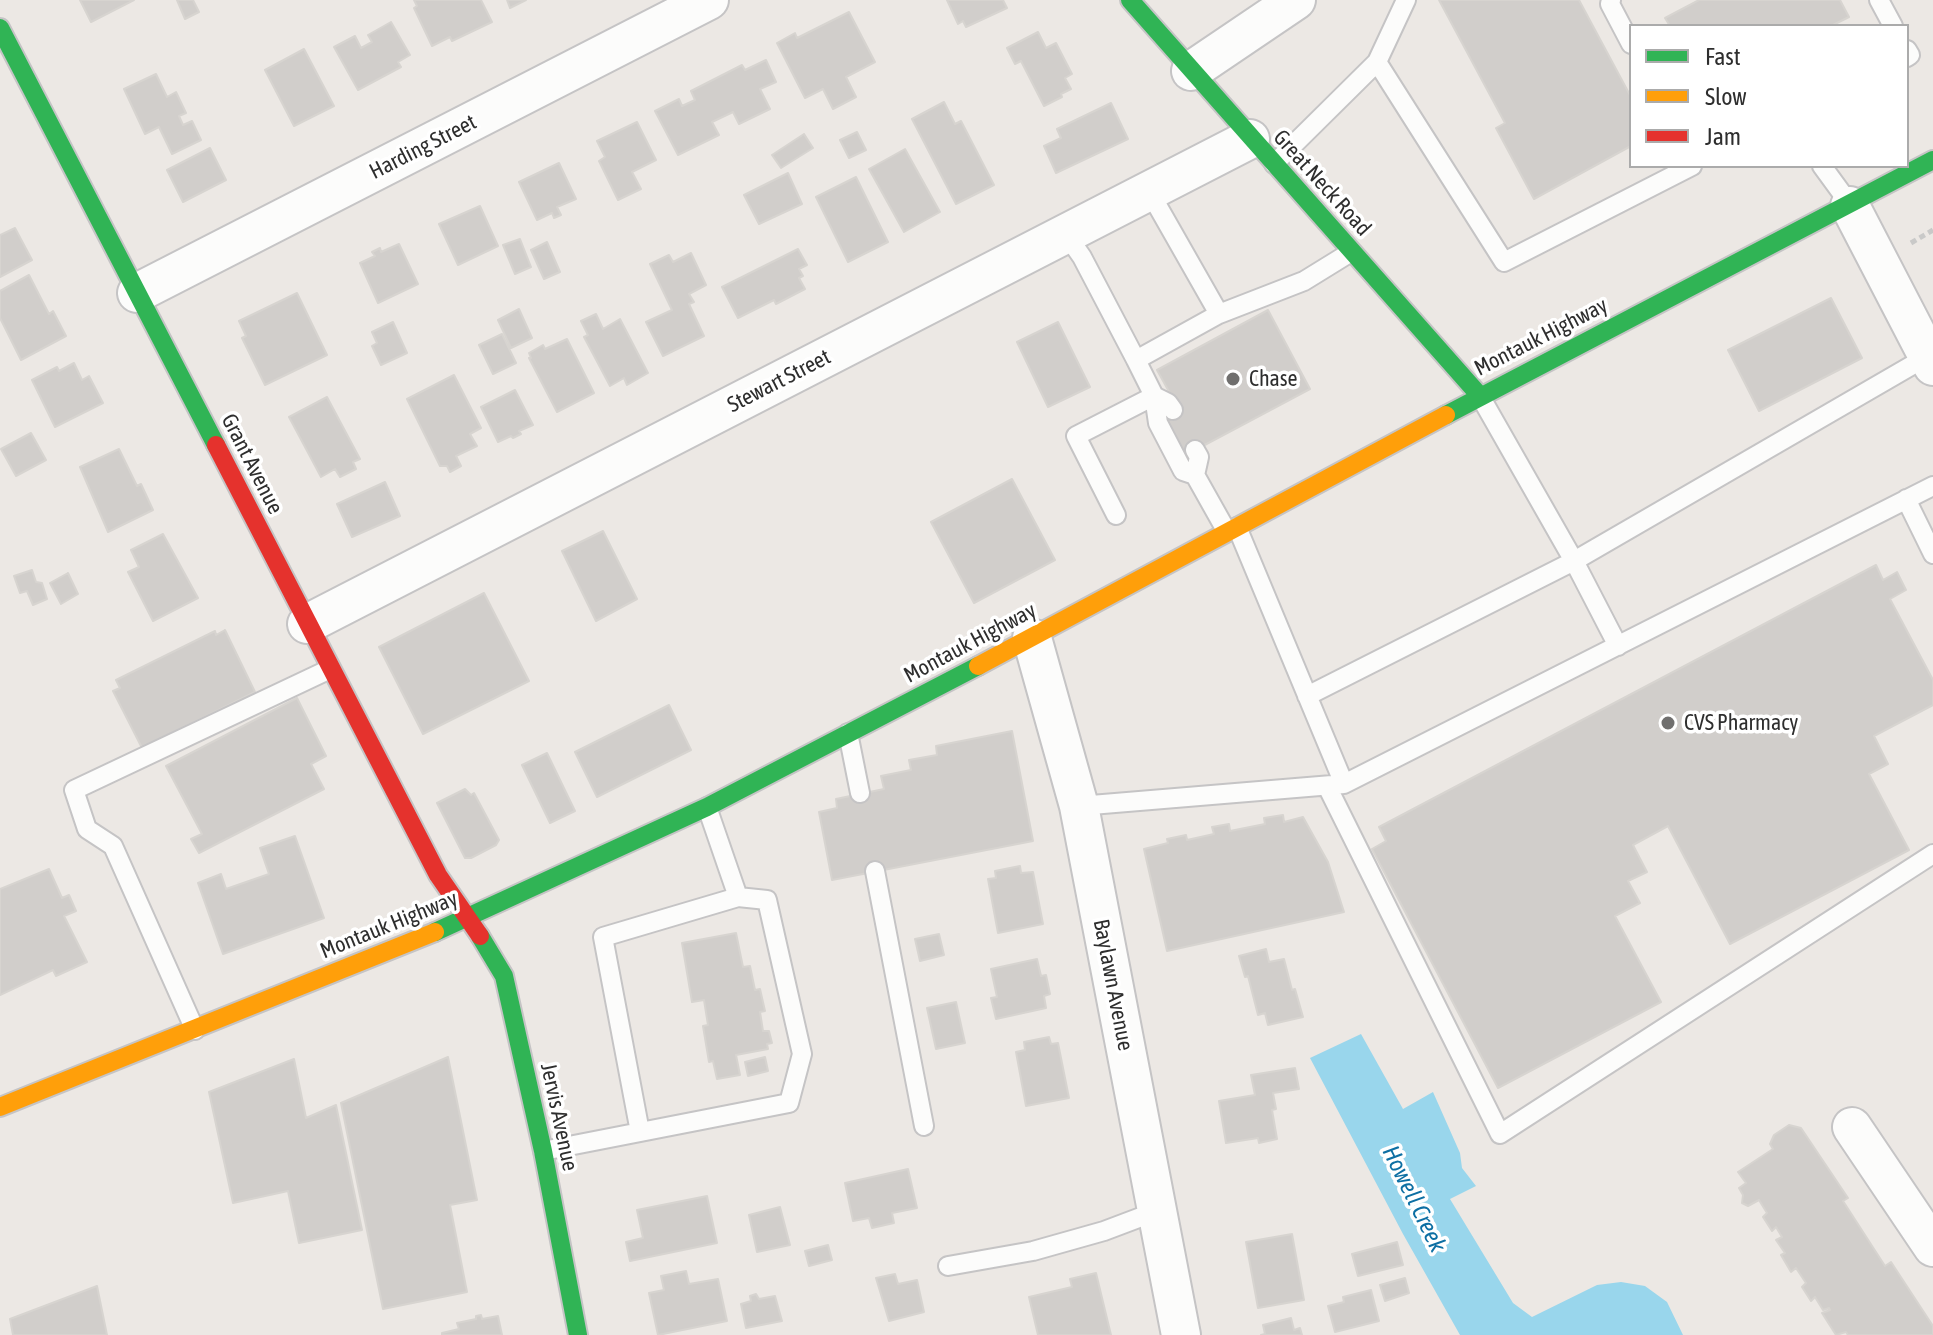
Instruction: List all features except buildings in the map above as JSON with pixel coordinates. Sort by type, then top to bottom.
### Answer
[{"type":"main road","name":"Great Neck Road","points":[[1130,0],[1480,396]]},
{"type":"main road","name":"Grant Avenue","points":[[0,28],[442,882],[469,918]]},
{"type":"main road","name":"Montauk Highway","points":[[0,1107],[469,918],[707,807],[1032,638],[1480,396],[1850,206],[1933,160]]},
{"type":"main road","name":"Jervis Avenue","points":[[469,918],[504,976],[543,1151],[578,1335]]},
{"type":"street","name":"Harding Street","points":[[137,293],[709,0]]},
{"type":"street","points":[[1191,71],[1296,0]]},
{"type":"street","name":"Stewart Street","points":[[307,624],[1149,191],[1262,152]]},
{"type":"street","points":[[1850,206],[1930,361]]},
{"type":"street","name":"Baylawn Avenue","points":[[1032,638],[1079,806],[1181,1335]]},
{"type":"street","points":[[1852,1127],[1933,1247]]},
{"type":"lane","points":[[1262,152],[1377,62],[1406,0]]},
{"type":"lane","points":[[1611,0],[1610,4],[1629,40]]},
{"type":"lane","points":[[1879,0],[1892,24]]},
{"type":"lane","points":[[1377,62],[1504,262],[1688,168]]},
{"type":"lane","points":[[1825,168],[1850,206]]},
{"type":"lane","points":[[1149,191],[1219,314]]},
{"type":"lane","points":[[1066,234],[1082,257],[1154,396],[1158,423],[1183,471],[1195,475],[1232,529],[1307,696],[1336,785],[1500,1134],[1933,854]]},
{"type":"lane","points":[[1136,360],[1219,314],[1304,281],[1351,252]]},
{"type":"lane","points":[[1307,696],[1574,561],[1930,361]]},
{"type":"lane","points":[[1154,396],[1168,403],[1173,410]]},
{"type":"lane","points":[[1116,515],[1076,436],[1154,396]]},
{"type":"lane","points":[[1480,396],[1574,561],[1618,646]]},
{"type":"lane","points":[[1195,450],[1199,457],[1195,475]]},
{"type":"lane","points":[[1079,806],[1336,785],[1933,486]]},
{"type":"lane","points":[[1906,499],[1933,554]]},
{"type":"lane","points":[[195,1030],[113,846],[87,829],[74,790],[330,669]]},
{"type":"lane","points":[[848,733],[860,793]]},
{"type":"lane","points":[[707,807],[738,897]]},
{"type":"lane","points":[[875,871],[924,1126]]},
{"type":"lane","points":[[543,1151],[789,1103],[802,1054],[767,900],[738,897],[603,937],[640,1132]]},
{"type":"lane","points":[[948,1266],[1033,1251],[1104,1231],[1157,1211]]},
{"type":"path","points":[[1911,243],[1933,230]]},
{"type":"water","name":"Howell Creek","points":[[1361,1034],[1403,1109],[1433,1092],[1460,1153],[1462,1168],[1476,1186],[1450,1199],[1513,1303],[1532,1317],[1597,1285],[1621,1282],[1645,1286],[1667,1302],[1683,1335],[1460,1335],[1310,1058]]},
{"type":"traffic: fast","points":[[1130,0],[1480,396]]},
{"type":"traffic: fast","points":[[0,28],[216,445]]},
{"type":"traffic: fast","points":[[1446,415],[1933,160]]},
{"type":"traffic: fast","points":[[435,932],[707,807],[978,666]]},
{"type":"traffic: fast","points":[[480,936],[504,976],[543,1151],[578,1335]]},
{"type":"traffic: slow","points":[[978,666],[1446,415]]},
{"type":"traffic: slow","points":[[0,1107],[435,932]]},
{"type":"traffic: jam","points":[[216,445],[438,875],[480,936]]},
{"type":"place","name":"Chase","points":[[1233,379]]},
{"type":"place","name":"CVS Pharmacy","points":[[1668,723]]}]
